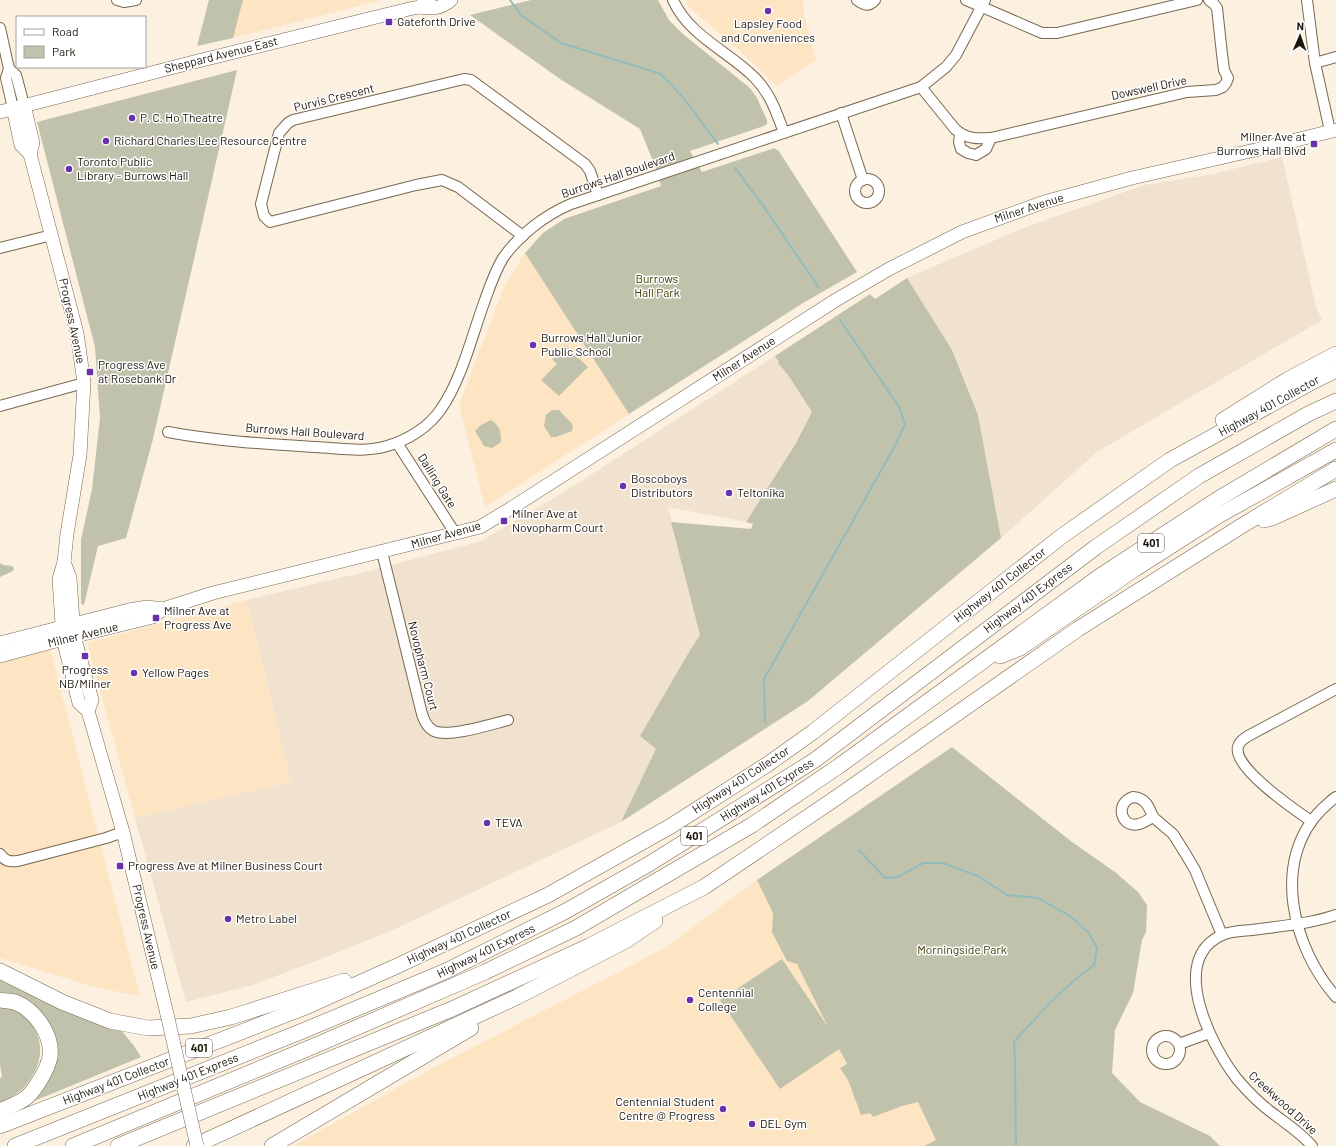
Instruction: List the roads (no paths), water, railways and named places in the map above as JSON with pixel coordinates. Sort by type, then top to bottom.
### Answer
[{"type":"highway","points":[[1170,460],[1196,436],[1287,380],[1336,354]]},
{"type":"highway","name":"Highway 401 Collector","points":[[0,1126],[308,1006],[548,895],[671,826],[768,764],[813,732],[1062,536],[1170,460],[1314,380],[1336,370]]},
{"type":"highway","points":[[1310,413],[1336,396]]},
{"type":"highway","name":"Highway 401 Express","points":[[15,1146],[298,1033],[446,971],[573,908],[649,864],[815,760],[1096,547],[1199,476],[1310,413],[1336,401]]},
{"type":"highway","name":"Highway 401 Express","points":[[73,1146],[314,1046],[485,972],[576,928],[752,825],[839,766],[1100,576],[1218,499],[1336,429]]},
{"type":"highway","points":[[974,668],[1020,648],[1135,569],[1218,516],[1336,450]]},
{"type":"highway","points":[[195,1146],[517,997],[627,940],[833,800],[1078,629],[1243,525],[1336,469]]},
{"type":"highway","points":[[1243,525],[1272,518],[1336,489]]},
{"type":"highway","points":[[118,1146],[452,1009],[589,946],[704,887]]},
{"type":"highway","points":[[3,973],[62,1002],[110,1021],[148,1028],[191,1026],[231,1017],[330,985],[396,966]]},
{"type":"highway","points":[[272,1146],[495,1014],[517,997]]},
{"type":"highway","points":[[0,1000],[15,1002],[31,1012],[42,1026],[49,1042],[50,1056],[45,1071],[27,1097],[0,1111]]},
{"type":"main road","name":"Sheppard Avenue East","points":[[0,112],[421,2],[431,9],[444,6],[451,0]]},
{"type":"main road","name":"Progress Avenue","points":[[19,107],[21,145],[30,154],[52,235],[77,333],[84,383],[80,455],[66,534],[64,562],[70,578],[68,632],[92,700],[88,711],[123,832],[167,1014],[195,1146]]},
{"type":"main road","name":"Milner Avenue","points":[[0,656],[129,610],[147,607],[162,609],[213,593],[480,527],[836,300],[889,269],[962,232],[1044,202],[1124,180],[1333,130]]},
{"type":"main road","name":"Milner Avenue","points":[[0,643],[68,632]]},
{"type":"street","points":[[117,0],[124,2],[136,0]]},
{"type":"street","points":[[673,0],[677,8],[693,29],[755,77],[771,100],[784,133]]},
{"type":"street","points":[[857,0],[862,4],[867,5],[875,0]]},
{"type":"street","points":[[966,0],[983,4],[1042,33],[1057,33],[1197,0]]},
{"type":"street","name":"Dowswell Drive","points":[[960,134],[973,139],[991,138],[1187,92],[1216,90],[1223,87],[1228,78],[1224,70],[1217,8],[1209,0]]},
{"type":"street","points":[[1307,0],[1315,63],[1333,130]]},
{"type":"street","name":"Burrows Hall Boulevard","points":[[168,432],[270,444],[356,450],[377,448],[397,443],[412,436],[441,410],[447,399],[458,375],[492,281],[504,258],[517,241],[548,216],[559,209],[598,195],[921,87],[946,67],[956,55],[983,4]]},
{"type":"street","points":[[0,28],[9,69],[6,78],[19,107]]},
{"type":"street","points":[[1315,63],[1336,57]]},
{"type":"street","name":"Purvis Crescent","points":[[523,236],[458,187],[442,180],[420,184],[270,222],[264,216],[261,204],[279,133],[288,123],[293,120],[464,79],[471,80],[585,164],[590,171],[598,195]]},
{"type":"street","points":[[921,87],[960,134],[959,142],[961,149],[976,155],[986,149],[991,138]]},
{"type":"street","points":[[840,113],[864,180]]},
{"type":"street","points":[[0,248],[52,235]]},
{"type":"street","points":[[0,406],[84,383]]},
{"type":"street","name":"Dailing Gate","points":[[397,443],[455,533]]},
{"type":"street","name":"Novopharm Court","points":[[382,552],[423,720],[428,727],[434,731],[451,733],[508,720]]},
{"type":"street","points":[[1311,821],[1269,790],[1245,766],[1238,756],[1238,747],[1240,742],[1248,736],[1336,689]]},
{"type":"street","points":[[1336,797],[1311,821],[1299,844],[1292,874],[1292,898],[1296,923],[1314,968],[1336,998]]},
{"type":"street","points":[[1153,817],[1173,834],[1195,870],[1222,935]]},
{"type":"street","points":[[0,854],[4,859],[10,862],[18,861],[106,838],[123,832]]},
{"type":"street","name":"Creekwood Drive","points":[[1312,1146],[1292,1127],[1265,1107],[1237,1079],[1209,1033],[1195,985],[1196,971],[1199,960],[1205,948],[1222,935],[1336,915]]},
{"type":"street","points":[[1179,1044],[1209,1033]]},
{"type":"waterway","points":[[510,0],[521,15],[561,43],[661,74],[682,96],[718,144]]},
{"type":"waterway","points":[[735,168],[762,204],[819,288]]},
{"type":"waterway","points":[[765,722],[764,679],[896,444],[905,424],[899,407],[840,320]]},
{"type":"waterway","points":[[859,850],[885,878],[898,877],[923,863],[943,863],[978,876],[1007,895],[1038,898],[1070,916],[1089,933],[1097,948],[1094,965],[1083,973],[1042,1011],[1014,1042],[1016,1146]]},
{"type":"place","name":"Lapsley Food and Conveniences","points":[[768,11]]},
{"type":"place","name":"Gateforth Drive","points":[[389,22]]},
{"type":"place","name":"P. C. Ho Theatre","points":[[132,118]]},
{"type":"place","name":"Richard Charles Lee Resource Centre","points":[[106,141]]},
{"type":"place","name":"Milner Ave at Burrows Hall Blvd","points":[[1314,144]]},
{"type":"place","name":"Toronto Public Library - Burrows Hall","points":[[69,169]]},
{"type":"place","name":"Burrows Hall Junior Public School","points":[[533,345]]},
{"type":"place","name":"Progress Ave at Rosebank Dr","points":[[90,372]]},
{"type":"place","name":"Boscoboys Distributors","points":[[623,486]]},
{"type":"place","name":"Teltonika","points":[[729,493]]},
{"type":"place","name":"Milner Ave at Novopharm Court","points":[[504,521]]},
{"type":"place","name":"Milner Ave at Progress Ave","points":[[156,618]]},
{"type":"place","name":"Progress NB/Milner","points":[[85,656]]},
{"type":"place","name":"Yellow Pages","points":[[134,673]]},
{"type":"place","name":"TEVA","points":[[487,823]]},
{"type":"place","name":"Progress Ave at Milner Business Court","points":[[120,866]]},
{"type":"place","name":"Metro Label","points":[[228,919]]},
{"type":"place","name":"Centennial College","points":[[690,1000]]},
{"type":"place","name":"Centennial Student Centre @ Progress","points":[[723,1109]]},
{"type":"place","name":"DEL Gym","points":[[752,1124]]},
{"type":"park label","name":"Burrows Hall Park","points":[[657,286]]},
{"type":"park label","name":"Morningside Park","points":[[962,950]]}]
